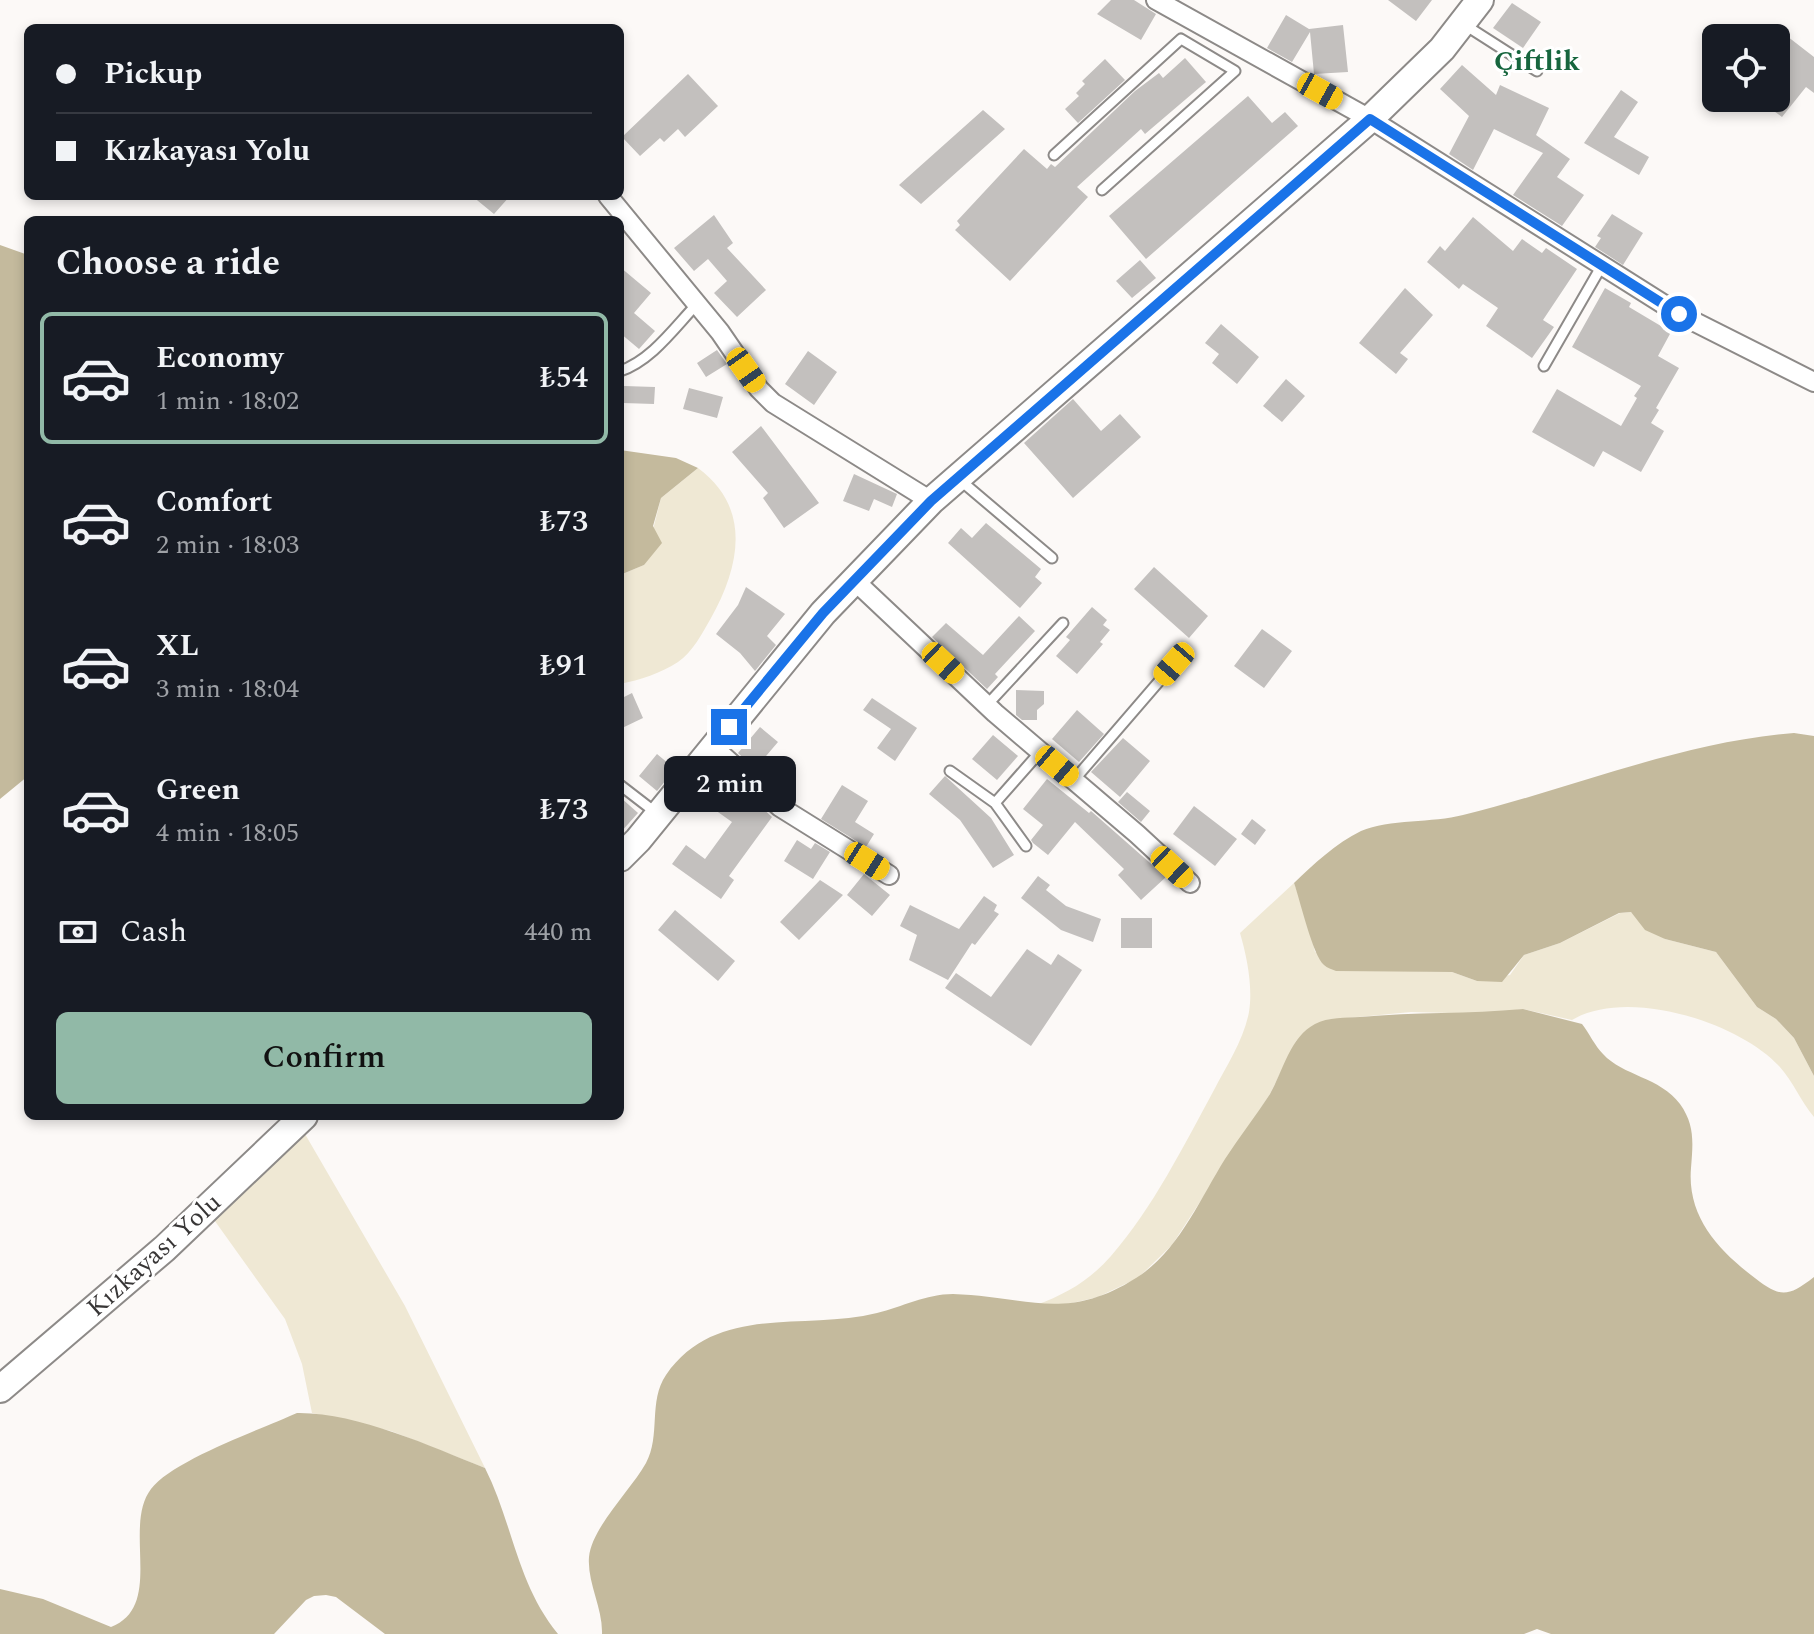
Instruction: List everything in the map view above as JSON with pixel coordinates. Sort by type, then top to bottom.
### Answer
[{"type":"street","points":[[1156,0],[1370,119],[1679,314],[1814,382]]},
{"type":"street","points":[[624,854],[659,815],[777,667],[931,501],[1370,119],[1442,49],[1480,0]]},
{"type":"street","points":[[611,200],[773,403],[931,501]]},
{"type":"street","points":[[855,581],[987,705],[1190,883]]},
{"type":"street","points":[[713,747],[780,807],[889,875]]},
{"type":"street","name":"Kızkayası Yolu","points":[[0,1389],[164,1249],[300,1120]]},
{"type":"lane","points":[[1054,155],[1181,39],[1182,15]]},
{"type":"lane","points":[[1462,24],[1537,71]]},
{"type":"lane","points":[[1102,190],[1235,71],[1181,39]]},
{"type":"lane","points":[[1544,366],[1601,267]]},
{"type":"lane","points":[[624,370],[635,366],[653,351],[697,304]]},
{"type":"lane","points":[[957,477],[1052,558]]},
{"type":"lane","points":[[987,705],[1063,623]]},
{"type":"lane","points":[[1074,780],[1174,664]]},
{"type":"lane","points":[[995,803],[1040,752]]},
{"type":"lane","points":[[950,771],[995,803],[1026,846]]},
{"type":"lane","points":[[624,788],[659,815]]},
{"type":"shaded area","points":[[0,245],[24,254],[24,779],[0,799]]},
{"type":"shaded area","points":[[624,451],[676,458],[698,468],[661,498],[653,526],[662,543],[644,565],[624,573]]},
{"type":"shaded area","points":[[698,468],[727,501],[736,538],[734,558],[721,598],[688,653],[657,673],[624,683],[624,573],[644,565],[661,498]]},
{"type":"shaded area","points":[[1794,733],[1814,736],[1814,1076],[1794,1038],[1776,1019],[1757,1007],[1716,952],[1665,939],[1645,930],[1631,912],[1619,913],[1560,943],[1524,955],[1502,982],[1477,981],[1452,972],[1336,971],[1320,960],[1294,883],[1317,861],[1361,831],[1463,815],[1669,756],[1752,738]]},
{"type":"shaded area","points":[[1294,883],[1315,952],[1411,971],[1452,972],[1477,981],[1510,975],[1524,955],[1560,943],[1620,913],[1631,912],[1665,939],[1716,952],[1757,1007],[1776,1019],[1794,1038],[1814,1076],[1814,1117],[1784,1072],[1761,1050],[1710,1023],[1651,1008],[1622,1007],[1595,1011],[1572,1020],[1523,1009],[1488,1014],[1411,1012],[1327,1020],[1296,1041],[1270,1094],[1172,1245],[1138,1278],[1098,1297],[1064,1305],[1036,1305],[1067,1291],[1094,1273],[1126,1237],[1154,1197],[1229,1061],[1247,1022],[1250,982],[1240,933]]},
{"type":"shaded area","points":[[1523,1009],[1582,1024],[1600,1051],[1611,1061],[1662,1088],[1680,1104],[1691,1127],[1694,1201],[1706,1229],[1726,1254],[1776,1291],[1789,1292],[1814,1277],[1814,1634],[1551,1634],[1537,1629],[1524,1634],[602,1634],[589,1567],[592,1545],[604,1521],[646,1463],[653,1442],[657,1396],[666,1375],[686,1352],[710,1337],[735,1328],[849,1318],[943,1295],[1045,1304],[1088,1300],[1111,1292],[1151,1267],[1176,1239],[1225,1159],[1270,1094],[1293,1046],[1306,1030],[1320,1022],[1337,1018]]},
{"type":"shaded area","points":[[298,1122],[405,1306],[485,1468],[391,1431],[312,1413],[302,1364],[285,1319],[207,1210]]},
{"type":"shaded area","points":[[297,1413],[320,1414],[368,1424],[485,1468],[533,1595],[558,1634],[385,1634],[336,1597],[326,1595],[306,1600],[274,1634],[0,1634],[0,1589],[43,1599],[111,1627],[127,1617],[136,1602],[140,1584],[140,1524],[143,1505],[151,1489],[162,1478],[198,1456]]},
{"type":"building","points":[[1111,0],[1134,0],[1156,14],[1141,40],[1097,14]]},
{"type":"building","points":[[1388,0],[1432,0],[1416,21]]},
{"type":"building","points":[[1512,3],[1541,22],[1523,48],[1493,28]]},
{"type":"building","points":[[1286,15],[1309,29],[1343,25],[1348,72],[1314,74],[1310,32],[1292,62],[1267,48]]},
{"type":"building","points":[[1790,38],[1814,57],[1814,93],[1806,87],[1790,107]]},
{"type":"building","points":[[1185,58],[1206,82],[1145,134],[1141,129],[1077,187],[1088,197],[1010,281],[955,230],[960,225],[957,221],[1024,149],[1047,169],[1051,164],[1055,167],[1135,91],[1159,73],[1163,78]]},
{"type":"building","points":[[1105,59],[1125,80],[1078,123],[1065,109],[1079,96],[1076,93],[1085,84],[1082,81]]},
{"type":"building","points":[[1462,65],[1496,95],[1500,85],[1549,108],[1536,135],[1570,159],[1557,177],[1584,195],[1562,226],[1513,195],[1543,153],[1494,129],[1473,170],[1449,154],[1469,116],[1440,89]]},
{"type":"building","points":[[688,74],[718,106],[685,137],[678,129],[664,142],[660,138],[640,156],[624,139],[624,135]]},
{"type":"building","points":[[1621,90],[1638,102],[1614,137],[1649,157],[1639,175],[1584,143]]},
{"type":"building","points":[[1248,96],[1272,123],[1285,112],[1298,126],[1146,259],[1109,216]]},
{"type":"building","points":[[983,110],[1005,129],[921,204],[899,185]]},
{"type":"building","points":[[477,200],[506,200],[494,214]]},
{"type":"building","points":[[1612,214],[1643,233],[1623,265],[1595,247],[1601,238],[1597,236]]},
{"type":"building","points":[[714,215],[733,243],[727,248],[766,290],[737,317],[714,293],[727,281],[708,259],[694,271],[674,248]]},
{"type":"building","points":[[1473,217],[1513,251],[1522,239],[1542,253],[1546,248],[1577,269],[1543,320],[1554,327],[1532,358],[1486,326],[1498,308],[1463,284],[1459,289],[1427,262],[1440,246],[1445,251]]},
{"type":"building","points":[[1140,260],[1156,278],[1132,298],[1116,281]]},
{"type":"building","points":[[624,270],[651,293],[634,313],[655,331],[639,349],[624,336]]},
{"type":"building","points":[[1405,288],[1433,315],[1400,353],[1408,359],[1396,374],[1359,343]]},
{"type":"building","points":[[1605,288],[1631,303],[1629,307],[1671,332],[1658,356],[1679,368],[1656,408],[1659,410],[1651,423],[1664,431],[1641,472],[1603,451],[1594,467],[1532,432],[1557,389],[1621,426],[1637,398],[1634,396],[1641,386],[1572,347]]},
{"type":"building","points":[[1221,324],[1259,357],[1237,384],[1212,363],[1219,354],[1205,343]]},
{"type":"building","points":[[717,350],[727,364],[706,377],[697,363]]},
{"type":"building","points":[[808,351],[837,372],[814,405],[785,384]]},
{"type":"building","points":[[1286,379],[1305,396],[1282,422],[1263,406]]},
{"type":"building","points":[[624,386],[655,387],[654,404],[624,403]]},
{"type":"building","points":[[689,388],[723,397],[717,418],[683,409]]},
{"type":"building","points":[[1073,399],[1101,431],[1120,414],[1141,437],[1073,498],[1024,443]]},
{"type":"building","points":[[761,426],[819,503],[784,528],[763,498],[768,493],[732,452]]},
{"type":"building","points":[[854,474],[897,494],[892,507],[874,499],[869,511],[843,501]]},
{"type":"building","points":[[986,523],[1041,569],[1035,577],[1042,583],[1020,608],[948,543],[961,528],[972,538]]},
{"type":"building","points":[[1154,567],[1208,616],[1189,638],[1134,589]]},
{"type":"building","points":[[746,587],[785,614],[767,636],[776,645],[755,671],[740,653],[716,634],[738,605]]},
{"type":"building","points":[[1092,607],[1107,620],[1103,625],[1110,630],[1100,642],[1103,644],[1077,674],[1056,656],[1070,640],[1066,637]]},
{"type":"building","points":[[1019,616],[1035,631],[995,674],[998,677],[987,689],[932,637],[946,623],[983,655]]},
{"type":"building","points":[[1262,629],[1292,651],[1264,688],[1234,666]]},
{"type":"building","points":[[1016,690],[1044,691],[1044,704],[1037,710],[1037,720],[1022,720],[1016,715]]},
{"type":"building","points":[[632,693],[643,718],[624,727],[624,697]]},
{"type":"building","points":[[872,698],[917,728],[895,761],[877,748],[891,729],[863,710]]},
{"type":"building","points":[[1077,710],[1104,734],[1079,762],[1052,739]]},
{"type":"building","points":[[760,727],[778,742],[755,769],[738,753]]},
{"type":"building","points":[[993,735],[1018,756],[997,780],[972,759]]},
{"type":"building","points":[[1123,738],[1150,761],[1120,797],[1091,772]]},
{"type":"building","points":[[657,754],[675,769],[657,791],[639,776]]},
{"type":"building","points":[[718,776],[745,792],[772,817],[729,876],[734,880],[721,899],[672,864],[686,845],[705,859],[732,822],[701,800]]},
{"type":"building","points":[[945,776],[991,818],[1014,855],[993,868],[960,820],[929,794]]},
{"type":"building","points":[[1047,779],[1089,813],[1091,811],[1166,877],[1141,900],[1118,875],[1124,869],[1075,822],[1048,855],[1033,843],[1031,840],[1043,825],[1023,809]]},
{"type":"building","points":[[842,785],[868,801],[855,822],[874,834],[866,847],[821,819]]},
{"type":"building","points":[[1127,792],[1150,811],[1141,822],[1118,802]]},
{"type":"building","points":[[624,801],[638,813],[624,829]]},
{"type":"building","points":[[1194,806],[1237,839],[1215,866],[1173,834]]},
{"type":"building","points":[[1252,819],[1266,830],[1255,845],[1241,834]]},
{"type":"building","points":[[797,840],[811,849],[815,843],[830,852],[813,879],[784,861]]},
{"type":"building","points":[[864,874],[890,895],[872,916],[847,895]]},
{"type":"building","points":[[1038,876],[1050,885],[1046,890],[1066,906],[1101,919],[1093,942],[1061,930],[1021,898]]},
{"type":"building","points":[[820,880],[843,895],[799,940],[780,922]]},
{"type":"building","points":[[984,896],[997,905],[994,911],[999,914],[975,945],[972,943],[948,980],[909,960],[917,935],[900,926],[910,905],[959,929]]},
{"type":"building","points":[[675,910],[735,961],[718,981],[658,930]]},
{"type":"building","points":[[1121,918],[1152,918],[1152,948],[1121,948]]},
{"type":"building","points":[[1027,949],[1051,965],[1058,954],[1082,970],[1031,1046],[945,988],[956,973],[991,997]]},
{"type":"district","name":"Çiftlik","points":[[1537,61]]},
{"type":"route","points":[[729,727],[823,613],[931,501],[1370,119],[1679,314]]}]
